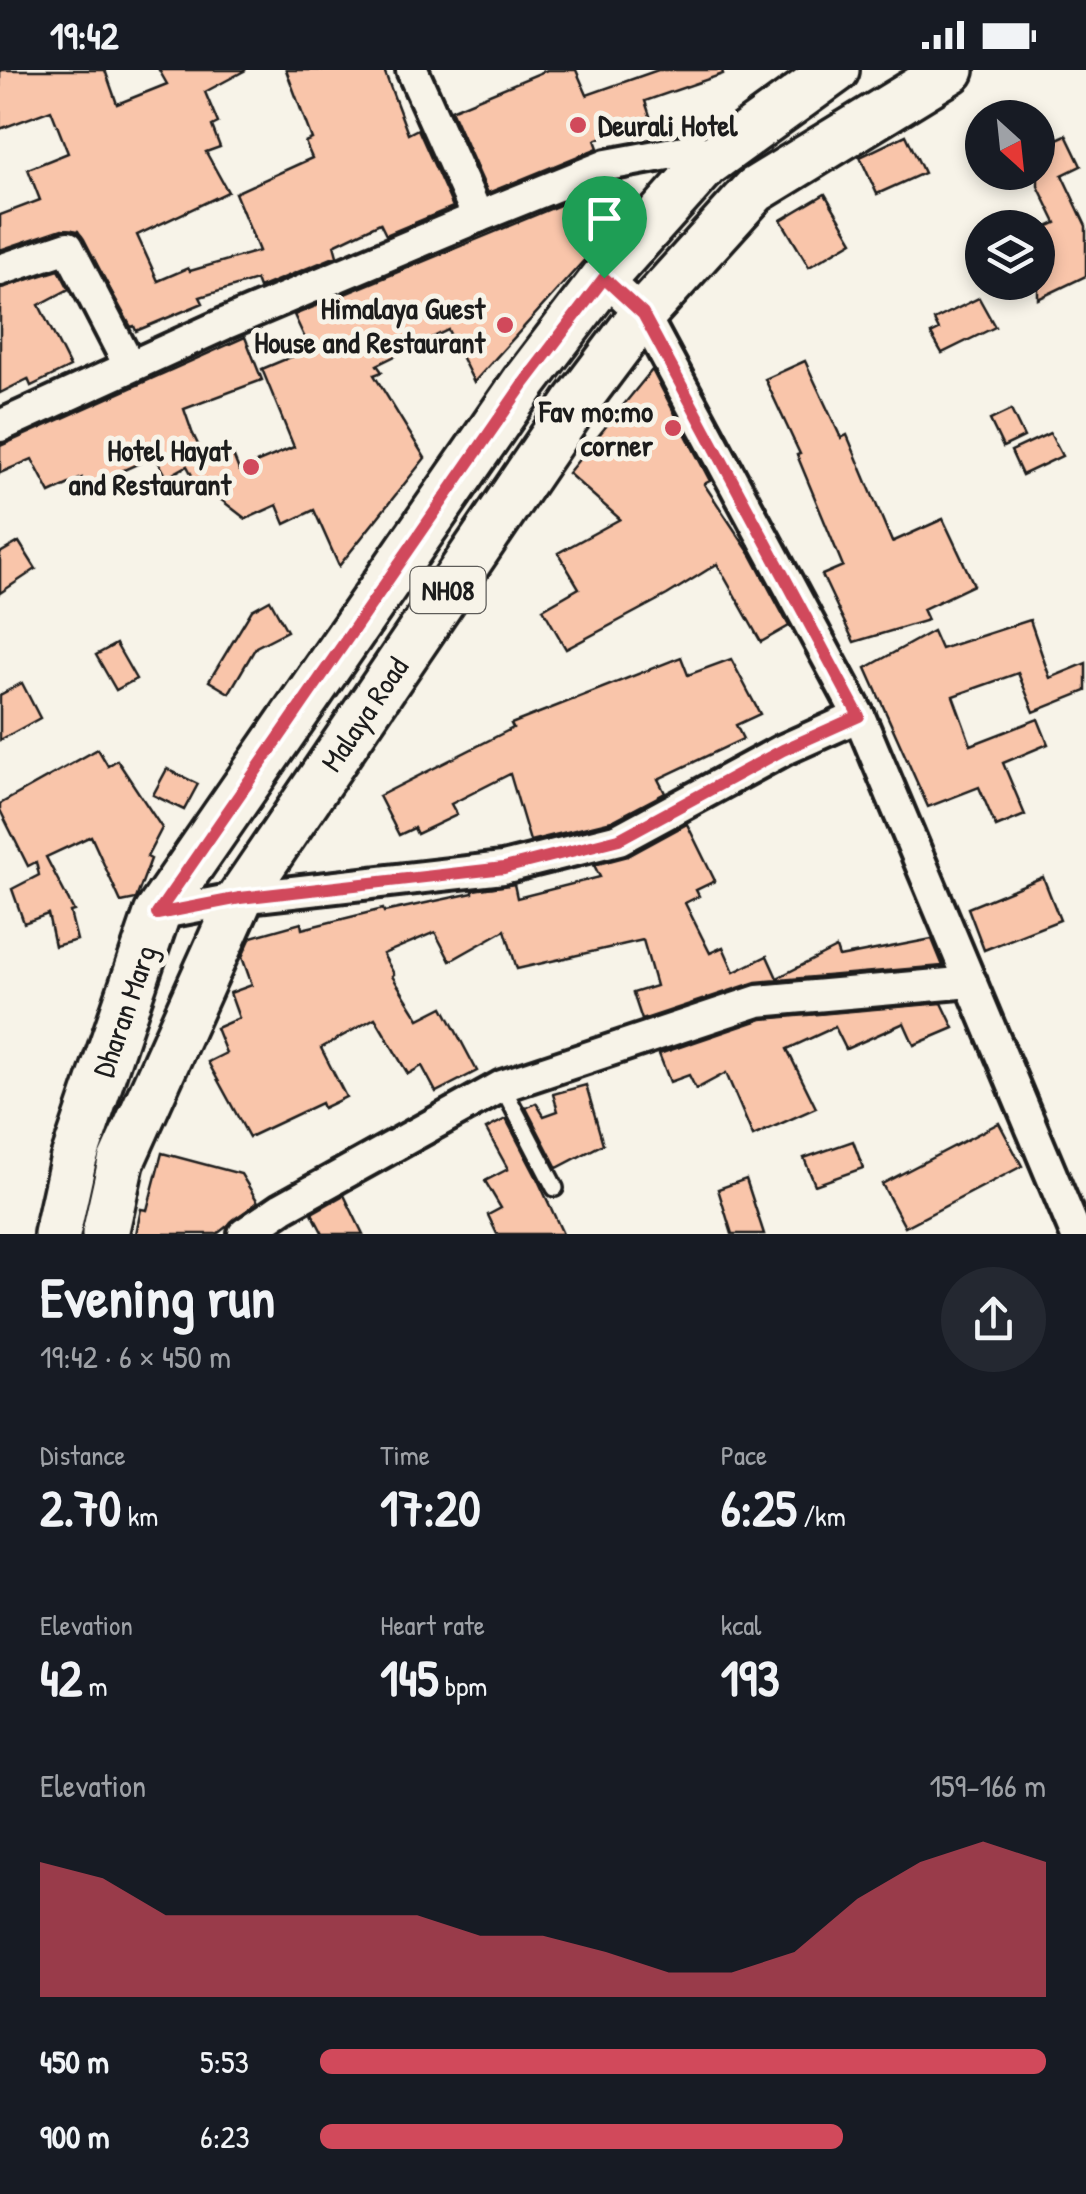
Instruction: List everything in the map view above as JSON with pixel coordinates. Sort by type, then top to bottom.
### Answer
[{"type":"main road","name":"Dharan Marg","points":[[57,1234],[73,1160],[157,914],[513,398],[604,278],[706,164],[836,70]]},
{"type":"main road","name":"Malaya Road","points":[[106,1234],[121,1162],[240,898],[576,402],[643,314],[755,190],[951,70]]},
{"type":"street","points":[[412,70],[478,216]]},
{"type":"street","points":[[0,426],[129,365],[607,165],[696,149],[706,164]]},
{"type":"street","points":[[0,270],[68,247],[129,365]]},
{"type":"street","points":[[604,278],[643,314],[859,716],[1076,1234]]},
{"type":"street","points":[[157,914],[240,898],[504,868],[619,839],[783,750],[859,716]]},
{"type":"street","points":[[244,1234],[282,1208],[502,1086],[758,1001],[971,982]]},
{"type":"lane","points":[[502,1086],[555,1188]]},
{"type":"building","points":[[0,70],[105,70],[117,104],[167,84],[159,70],[246,70],[205,92],[218,123],[212,126],[220,147],[206,152],[228,192],[137,235],[158,281],[188,268],[190,271],[259,251],[235,193],[312,158],[305,142],[312,139],[286,70],[384,70],[408,134],[418,129],[453,207],[386,235],[380,223],[334,245],[337,256],[259,288],[256,280],[200,297],[203,303],[136,331],[78,231],[62,229],[0,250],[0,215],[40,200],[28,169],[68,153],[51,110],[0,129]]},
{"type":"building","points":[[547,70],[576,70],[587,95],[658,70],[722,70],[723,74],[645,101],[651,119],[595,140],[598,148],[488,193],[451,110]]},
{"type":"building","points":[[906,135],[924,173],[877,194],[860,157]]},
{"type":"building","points":[[1066,135],[1081,166],[1062,175],[1086,226],[1086,276],[1055,291],[1056,223],[1055,210],[1050,210],[1040,190],[1055,190],[1055,140]]},
{"type":"building","points":[[613,183],[626,214],[474,382],[448,330],[377,365],[382,372],[374,375],[425,458],[339,566],[314,510],[285,524],[277,505],[246,519],[194,479],[187,466],[167,477],[155,456],[86,487],[82,478],[50,493],[32,459],[0,473],[0,446],[245,337],[262,380],[184,409],[192,432],[203,455],[229,445],[239,470],[294,447],[262,369],[310,349],[294,315]]},
{"type":"building","points":[[825,194],[853,241],[809,267],[781,220]]},
{"type":"building","points":[[59,270],[69,289],[39,305],[70,367],[31,386],[28,379],[0,393],[0,288]]},
{"type":"building","points":[[980,300],[995,327],[942,353],[931,334],[939,330],[934,320]]},
{"type":"building","points":[[805,361],[841,438],[847,435],[892,542],[943,519],[974,585],[923,609],[928,620],[854,642],[839,611],[822,575],[843,566],[797,455],[800,454],[765,379]]},
{"type":"building","points":[[652,370],[710,481],[704,484],[751,555],[789,626],[761,642],[717,564],[566,649],[543,609],[579,588],[558,553],[620,519],[568,473]]},
{"type":"building","points":[[1011,410],[1024,437],[1003,447],[990,420]]},
{"type":"building","points":[[1050,433],[1062,456],[1022,475],[1011,451]]},
{"type":"building","points":[[19,542],[36,569],[0,593],[0,553]]},
{"type":"building","points":[[270,600],[287,631],[256,647],[229,693],[209,681],[252,610]]},
{"type":"building","points":[[1030,620],[1050,678],[1086,663],[1086,691],[1034,712],[1018,673],[953,696],[971,745],[1038,719],[1048,744],[1003,763],[1025,815],[996,827],[979,787],[928,807],[866,668],[933,631],[941,649]]},
{"type":"building","points":[[116,644],[136,679],[116,690],[96,655]]},
{"type":"building","points":[[681,657],[688,675],[731,659],[760,714],[736,725],[743,739],[658,779],[665,793],[612,821],[530,841],[510,774],[451,804],[457,815],[417,834],[414,828],[399,835],[379,796],[513,728],[511,724]]},
{"type":"building","points":[[22,683],[40,718],[0,740],[0,695]]},
{"type":"building","points":[[98,749],[108,766],[117,760],[162,828],[147,857],[151,859],[136,899],[121,902],[91,836],[46,857],[74,911],[70,912],[77,940],[55,946],[48,914],[24,923],[12,889],[39,875],[36,862],[28,866],[0,804]]},
{"type":"building","points":[[167,769],[198,784],[184,810],[153,795]]},
{"type":"building","points":[[687,824],[715,881],[696,890],[699,896],[685,903],[710,953],[723,947],[734,972],[767,956],[777,978],[836,948],[839,957],[932,939],[943,966],[756,982],[642,1020],[633,993],[656,986],[643,940],[517,969],[505,930],[450,961],[435,932],[383,954],[419,1019],[443,1007],[477,1071],[436,1092],[422,1066],[408,1074],[375,1018],[321,1048],[346,1097],[323,1108],[321,1103],[249,1137],[208,1062],[226,1053],[216,1028],[239,1018],[230,993],[252,985],[242,957],[251,937],[301,923],[302,929],[473,890],[514,884],[517,898],[600,877],[594,865],[628,856]]},
{"type":"building","points":[[1043,877],[1060,920],[984,950],[968,908]]},
{"type":"building","points":[[942,1003],[954,1028],[914,1045],[904,1023],[846,1049],[835,1027],[787,1049],[816,1108],[753,1136],[726,1073],[696,1089],[689,1075],[670,1082],[659,1054],[762,1019]]},
{"type":"building","points":[[586,1085],[603,1144],[557,1168],[526,1108],[536,1103],[544,1116],[558,1111],[553,1094]]},
{"type":"building","points":[[506,1119],[563,1234],[497,1234],[488,1215],[501,1208],[485,1181],[508,1169],[486,1129]]},
{"type":"building","points":[[999,1123],[1022,1166],[905,1227],[882,1184]]},
{"type":"building","points":[[853,1141],[863,1168],[815,1185],[804,1158]]},
{"type":"building","points":[[162,1153],[241,1174],[258,1202],[217,1234],[136,1234],[141,1209],[147,1210]]},
{"type":"building","points":[[746,1179],[764,1234],[732,1234],[718,1189]]},
{"type":"building","points":[[344,1195],[363,1234],[323,1234],[312,1213]]},
{"type":"place","name":"Deurali Hotel","points":[[578,125]]},
{"type":"place","name":"Himalaya Guest House and Restaurant","points":[[505,325]]},
{"type":"place","name":"Fav mo:mo corner","points":[[673,428]]},
{"type":"place","name":"Hotel Hayat and Restaurant","points":[[251,467]]},
{"type":"route","points":[[604,278],[643,314],[859,716],[783,750],[619,839],[504,868],[240,898],[157,914],[524,383],[604,278]]}]
